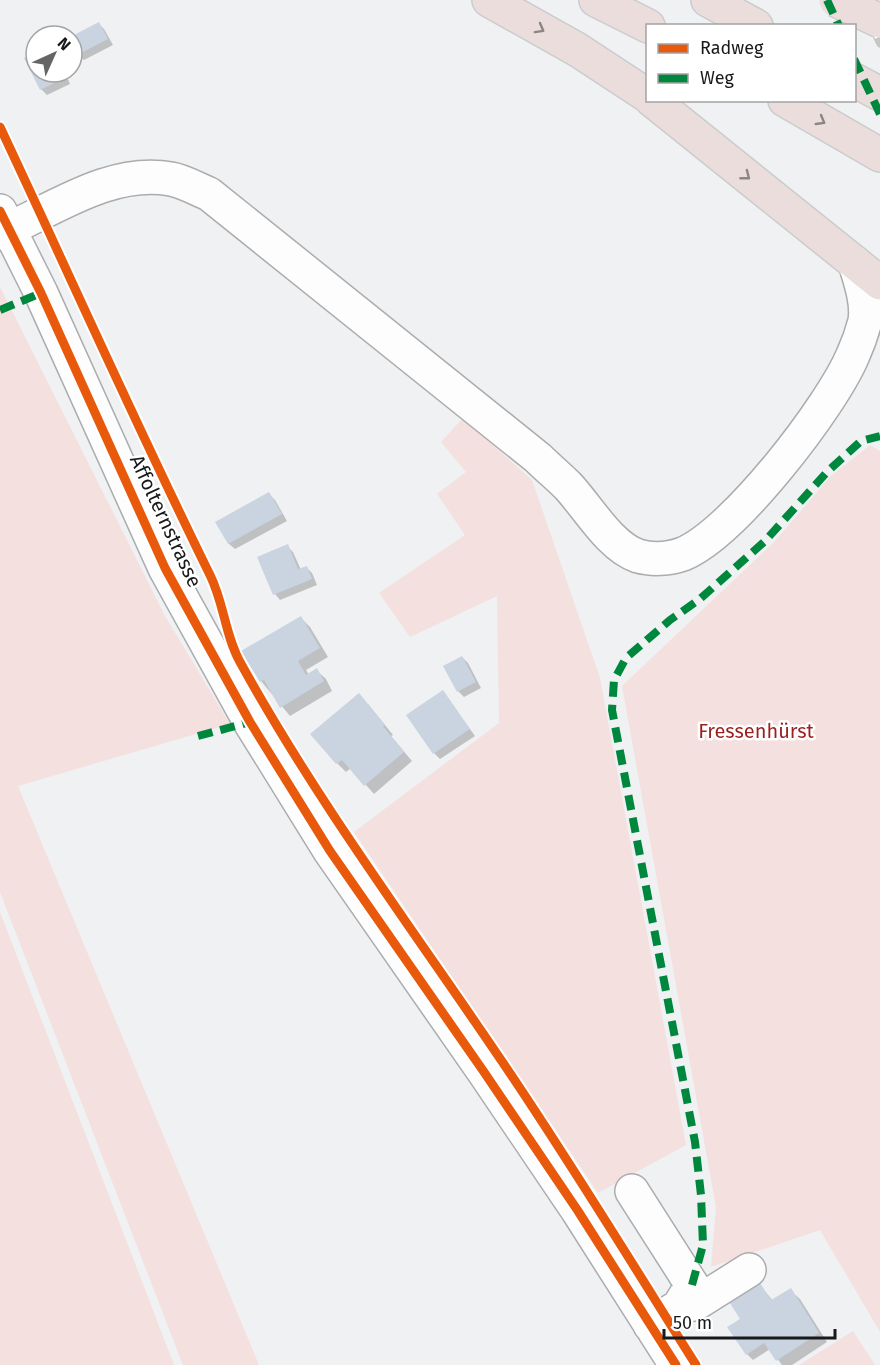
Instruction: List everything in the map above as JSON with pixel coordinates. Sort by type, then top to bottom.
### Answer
[{"type":"highway","points":[[489,0],[578,50],[646,95]]},
{"type":"highway","points":[[596,0],[646,25]]},
{"type":"highway","points":[[708,0],[752,24]]},
{"type":"highway","points":[[836,0],[880,21]]},
{"type":"highway","points":[[856,81],[880,94]]},
{"type":"highway","points":[[654,102],[880,284]]},
{"type":"highway","points":[[788,102],[868,148]]},
{"type":"street","points":[[3,224],[105,184],[136,178],[171,179],[210,194],[537,458],[568,486],[622,548],[637,555],[655,559],[682,554],[709,539],[777,468],[834,390],[853,357],[865,317],[863,291],[855,263]]},
{"type":"street","name":"Affolternstrasse","points":[[3,224],[61,335],[165,568],[267,750],[330,851],[578,1211],[676,1365]]},
{"type":"street","points":[[632,1191],[692,1285],[679,1306],[650,1325]]},
{"type":"street","points":[[679,1306],[695,1304],[749,1270]]},
{"type":"green space","points":[[0,287],[165,616],[230,724],[18,786],[259,1365],[183,1365],[0,892]]},
{"type":"green space","points":[[463,418],[532,480],[600,678],[686,1145],[598,1193],[354,832],[499,723],[497,596],[410,637],[379,593],[465,535],[437,494],[466,472],[441,442]]},
{"type":"green space","name":"Fressenhürst","points":[[870,445],[880,451],[880,1332],[820,1230],[711,1267],[716,1207],[622,686],[774,542],[831,476]]},
{"type":"green space","points":[[0,912],[174,1365],[0,1365]]},
{"type":"green space","points":[[853,1331],[875,1365],[799,1365]]},
{"type":"building","points":[[99,22],[108,39],[84,51],[84,30]]},
{"type":"building","points":[[37,84],[52,84],[40,90]]},
{"type":"building","points":[[269,492],[282,514],[228,544],[215,522]]},
{"type":"building","points":[[288,544],[298,569],[307,566],[312,579],[273,595],[257,557]]},
{"type":"building","points":[[301,616],[320,648],[298,661],[306,675],[317,668],[324,681],[280,708],[264,680],[260,682],[241,651]]},
{"type":"building","points":[[462,656],[476,682],[457,692],[443,666]]},
{"type":"building","points":[[443,690],[470,729],[433,754],[406,715]]},
{"type":"building","points":[[359,693],[404,752],[364,786],[342,760],[336,764],[310,734]]},
{"type":"building","points":[[760,1283],[771,1300],[791,1288],[819,1333],[776,1361],[764,1343],[746,1355],[727,1327],[740,1319],[730,1303]]},
{"type":"railway","points":[[859,0],[880,44]]},
{"type":"railway","points":[[873,0],[880,14]]},
{"type":"marked path","points":[[827,0],[838,24]]},
{"type":"marked path","points":[[856,63],[880,114]]},
{"type":"marked path","points":[[0,310],[41,293]]},
{"type":"marked path","points":[[692,1285],[703,1245],[701,1195],[695,1142],[612,710],[614,680],[626,658],[670,620],[700,599],[765,541],[827,472],[861,441],[880,436]]},
{"type":"marked path","points":[[198,736],[250,722]]},
{"type":"cycle path","points":[[0,127],[215,586],[231,641],[240,662],[300,764],[525,1095],[696,1365]]},
{"type":"cycle path","points":[[0,211],[41,293],[165,568],[250,722],[330,851],[578,1211],[676,1365]]}]
